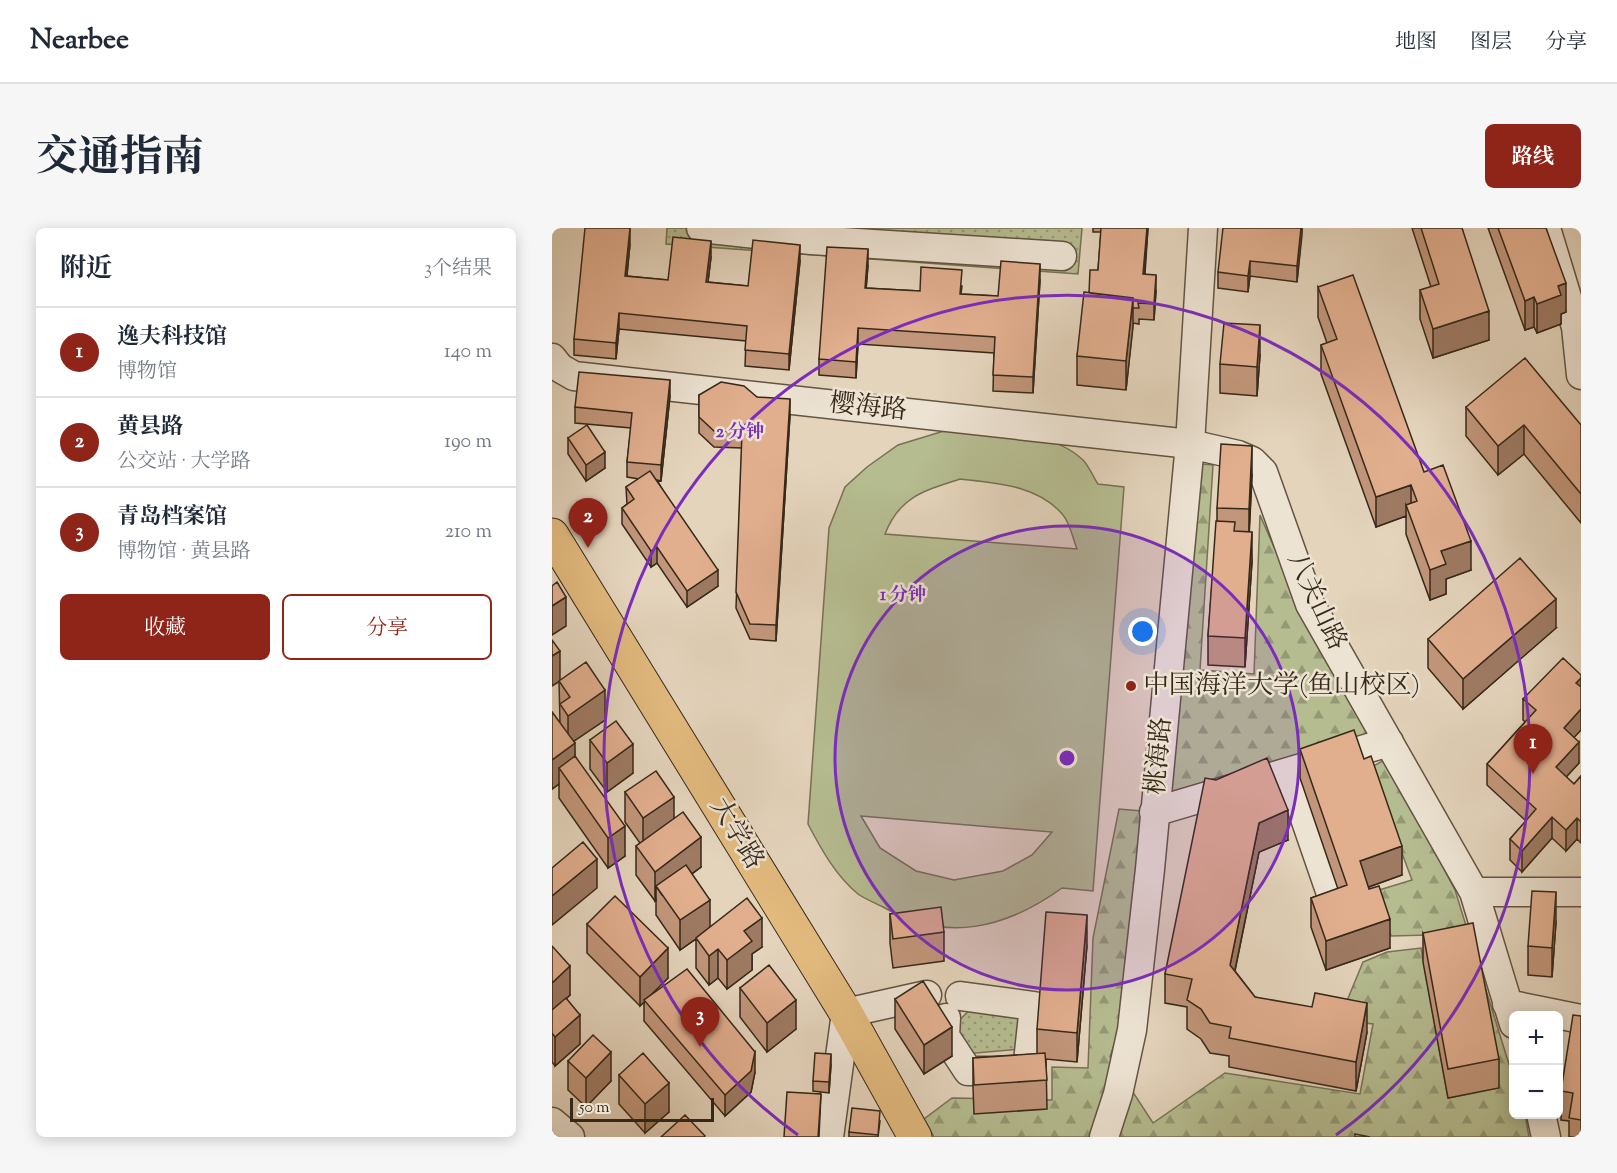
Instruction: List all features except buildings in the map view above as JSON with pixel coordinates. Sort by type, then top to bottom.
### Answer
[{"type":"main road","name":"大学路","points":[[552,535],[846,1013],[915,1137]]},
{"type":"street","points":[[700,228],[810,240],[1062,256]]},
{"type":"street","name":"桃海路","points":[[1104,1137],[1118,1094],[1132,1030],[1190,444],[1203,228]]},
{"type":"street","points":[[1546,228],[1576,327],[1581,375]]},
{"type":"street","name":"樱海路","points":[[552,358],[560,368],[574,376],[1190,444]]},
{"type":"street","name":"八关山路","points":[[1190,444],[1252,460],[1263,472],[1310,604],[1473,892],[1509,1011]]},
{"type":"street","points":[[1154,812],[1389,742]]},
{"type":"street","points":[[1290,772],[1338,914]]},
{"type":"street","points":[[1473,892],[1581,892]]},
{"type":"street","points":[[829,1137],[846,1013],[927,995],[933,986],[944,983],[954,987],[953,1007]]},
{"type":"street","points":[[1563,1018],[1581,1019]]},
{"type":"street","points":[[1542,1119],[1546,1137]]},
{"type":"street","points":[[552,1122],[570,1137]]},
{"type":"green space","points":[[667,228],[1082,228],[1078,274],[666,244]]},
{"type":"green space","points":[[957,427],[1006,431],[1040,437],[1070,450],[1083,460],[1098,484],[1124,487],[1093,891],[1062,888],[1041,902],[997,922],[952,928],[930,925],[906,918],[861,896],[836,871],[808,824],[829,528],[845,487],[867,467],[898,445]],"holes":[[[960,479],[1016,487],[1041,497],[1063,515],[1077,549],[885,534],[891,521],[906,503],[935,487]],[[861,816],[1052,832],[1032,855],[1003,871],[954,880],[916,871],[880,848]]]},
{"type":"green space","points":[[1191,463],[1213,465],[1200,670],[1254,674],[1260,515],[1297,600],[1372,733],[1163,794]]},
{"type":"green space","points":[[1386,759],[1455,890],[1509,1064],[1509,1119],[1526,1119],[1529,1137],[934,1137],[924,1119],[952,1098],[1052,1100],[1052,1067],[1088,1068],[1093,938],[1119,809],[1142,811],[1121,1024],[1110,1057],[1153,1123],[1225,1073],[1360,1094],[1373,1024],[1339,1020],[1363,962],[1387,952],[1421,948],[1448,1098],[1498,1088],[1468,934],[1391,936],[1379,890],[1412,880],[1370,768]]},
{"type":"green space","points":[[973,1007],[1024,1013],[1022,1049],[965,1054],[951,1028]]},
{"type":"place","name":"黄县路","points":[[588,548]]},
{"type":"place","name":"中国海洋大学(鱼山校区)","points":[[1131,686]]},
{"type":"place","name":"逸夫科技馆","points":[[1533,774]]},
{"type":"place","name":"青岛档案馆","points":[[700,1047]]}]
